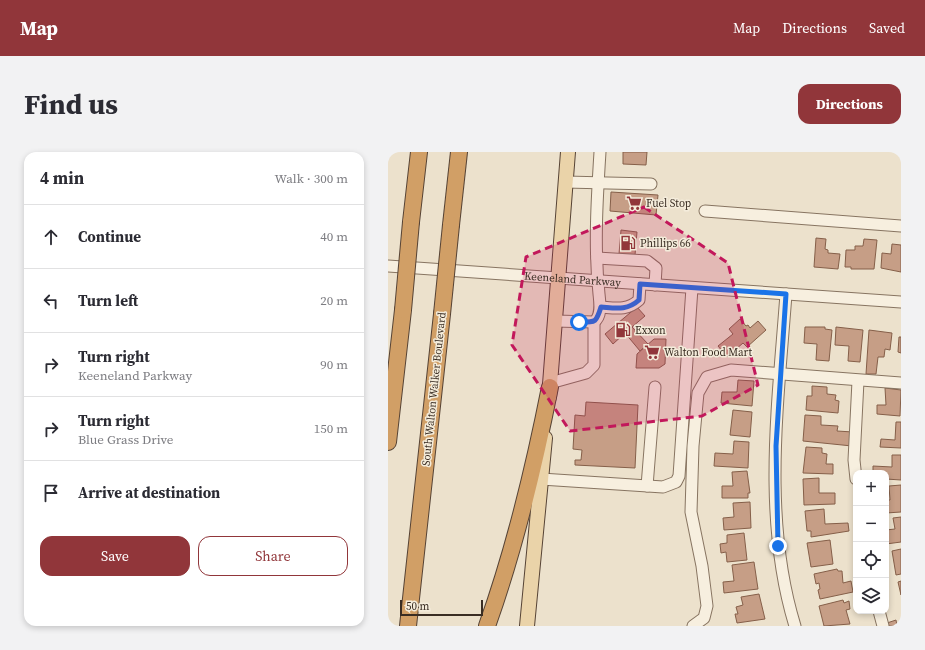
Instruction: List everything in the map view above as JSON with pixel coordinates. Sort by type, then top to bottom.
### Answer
[{"type":"highway","points":[[388,442],[419,152]]},
{"type":"highway","name":"South Walton Walker Boulevard","points":[[408,626],[459,152]]},
{"type":"highway","points":[[487,626],[514,544],[536,458],[550,385]]},
{"type":"main road","points":[[527,626],[550,385],[568,152]]},
{"type":"street","points":[[550,385],[586,373],[594,365],[594,322],[597,320],[601,307],[597,258],[600,152]]},
{"type":"street","points":[[565,182],[651,184]]},
{"type":"street","points":[[704,211],[901,226]]},
{"type":"street","points":[[597,258],[647,261],[656,268],[655,285]]},
{"type":"street","name":"Keeneland Parkway","points":[[388,266],[598,282],[901,302]]},
{"type":"street","points":[[601,307],[622,309],[630,307],[639,300],[640,284]]},
{"type":"street","points":[[541,479],[664,487],[676,482],[679,476],[692,288]]},
{"type":"street","points":[[786,294],[776,446],[776,519],[782,570],[788,603],[795,626]]},
{"type":"street","points":[[555,321],[594,322]]},
{"type":"street","points":[[693,626],[704,618],[706,606],[702,566],[691,512],[693,446],[698,393],[707,377],[731,370],[858,381],[901,383]]},
{"type":"street","points":[[855,470],[854,460],[858,381]]},
{"type":"street","points":[[648,486],[655,387]]},
{"type":"street","points":[[880,614],[883,626]]},
{"type":"highlighted area","points":[[644,207],[728,263],[758,385],[702,416],[570,431],[512,345],[526,257]]},
{"type":"building","points":[[623,152],[647,152],[646,165],[623,164]]},
{"type":"building","name":"Fuel Stop","points":[[611,192],[658,195],[656,215],[610,211]]},
{"type":"building","name":"Phillips 66","points":[[621,230],[637,232],[635,255],[619,254]]},
{"type":"building","points":[[816,238],[826,239],[825,249],[828,250],[828,253],[840,254],[838,269],[814,267]]},
{"type":"building","points":[[864,239],[877,240],[874,269],[851,269],[851,267],[845,267],[846,250],[855,250],[855,246],[863,246]]},
{"type":"building","points":[[892,244],[901,245],[901,272],[881,268],[882,253],[891,254]]},
{"type":"building","name":"Exxon","points":[[637,307],[645,316],[632,327],[648,344],[640,351],[625,333],[613,344],[605,334]]},
{"type":"building","points":[[740,319],[750,328],[758,321],[766,330],[747,347],[743,343],[727,357],[718,346],[733,334],[729,329]]},
{"type":"building","points":[[805,327],[825,327],[825,329],[832,330],[829,361],[816,360],[817,344],[804,343]]},
{"type":"building","points":[[836,327],[863,330],[860,362],[848,361],[849,346],[835,345]]},
{"type":"building","points":[[869,330],[892,333],[890,350],[885,349],[884,357],[878,357],[876,374],[866,374]]},
{"type":"building","points":[[899,337],[901,337],[901,353],[898,352]]},
{"type":"building","name":"Walton Food Mart","points":[[654,339],[666,339],[665,364],[659,368],[636,368],[637,354]]},
{"type":"building","points":[[738,380],[754,381],[752,406],[721,403],[722,392],[737,392]]},
{"type":"building","points":[[812,386],[827,387],[827,394],[836,395],[835,400],[839,401],[838,413],[806,410],[807,396],[812,396]]},
{"type":"building","points":[[885,388],[901,390],[900,416],[877,414],[877,405],[886,405]]},
{"type":"building","points":[[586,402],[638,405],[635,468],[575,465],[575,460],[581,460],[582,450],[573,449],[575,415],[585,416]]},
{"type":"building","points":[[733,410],[752,412],[750,437],[730,435]]},
{"type":"building","points":[[805,415],[821,416],[821,425],[838,426],[837,431],[853,432],[852,446],[803,441]]},
{"type":"building","points":[[896,422],[901,422],[901,448],[880,447],[881,439],[895,440]]},
{"type":"building","points":[[734,441],[749,442],[748,468],[714,466],[715,453],[733,454]]},
{"type":"building","points":[[806,447],[822,448],[822,453],[827,454],[826,464],[833,464],[833,474],[803,473]]},
{"type":"building","points":[[892,455],[901,455],[901,480],[889,479],[889,470],[873,470],[873,466],[892,467]]},
{"type":"building","points":[[747,471],[750,493],[748,493],[748,498],[722,498],[722,486],[733,486],[732,472]]},
{"type":"building","points":[[819,478],[819,493],[835,493],[835,504],[804,505],[803,479]]},
{"type":"building","points":[[901,485],[901,512],[889,513],[889,486]]},
{"type":"building","points":[[750,502],[751,528],[724,530],[723,518],[734,517],[733,503]]},
{"type":"building","points":[[824,509],[825,524],[848,523],[849,531],[811,537],[811,531],[807,531],[805,511]]},
{"type":"building","points":[[901,517],[901,542],[889,544],[889,530],[895,529],[893,518]]},
{"type":"building","points":[[744,533],[747,560],[727,562],[726,552],[721,553],[720,544],[727,543],[727,535]]},
{"type":"building","points":[[830,540],[833,564],[811,567],[807,543]]},
{"type":"building","points":[[901,549],[901,574],[896,575],[892,551]]},
{"type":"building","points":[[754,562],[758,589],[724,593],[723,582],[734,581],[732,565]]},
{"type":"building","points":[[837,569],[838,571],[842,571],[843,583],[851,581],[853,592],[820,599],[818,590],[820,589],[819,583],[816,584],[814,574]]},
{"type":"building","points":[[901,581],[901,595],[898,582]]},
{"type":"building","points":[[759,594],[765,619],[737,623],[735,614],[738,614],[736,607],[743,605],[741,597]]},
{"type":"building","points":[[843,600],[844,603],[849,601],[850,609],[846,610],[850,624],[824,626],[819,606]]},
{"type":"building","points":[[896,620],[897,626],[888,626],[887,623]]},
{"type":"place","name":"Fuel Stop","points":[[634,203]]},
{"type":"place","name":"Phillips 66","points":[[628,243]]},
{"type":"place","name":"Exxon","points":[[623,330]]},
{"type":"place","name":"Walton Food Mart","points":[[652,352]]},
{"type":"route","points":[[579,322],[594,322],[597,320],[601,307],[622,309],[635,304],[639,300],[640,284],[786,294],[776,446],[776,512],[778,546]]}]
